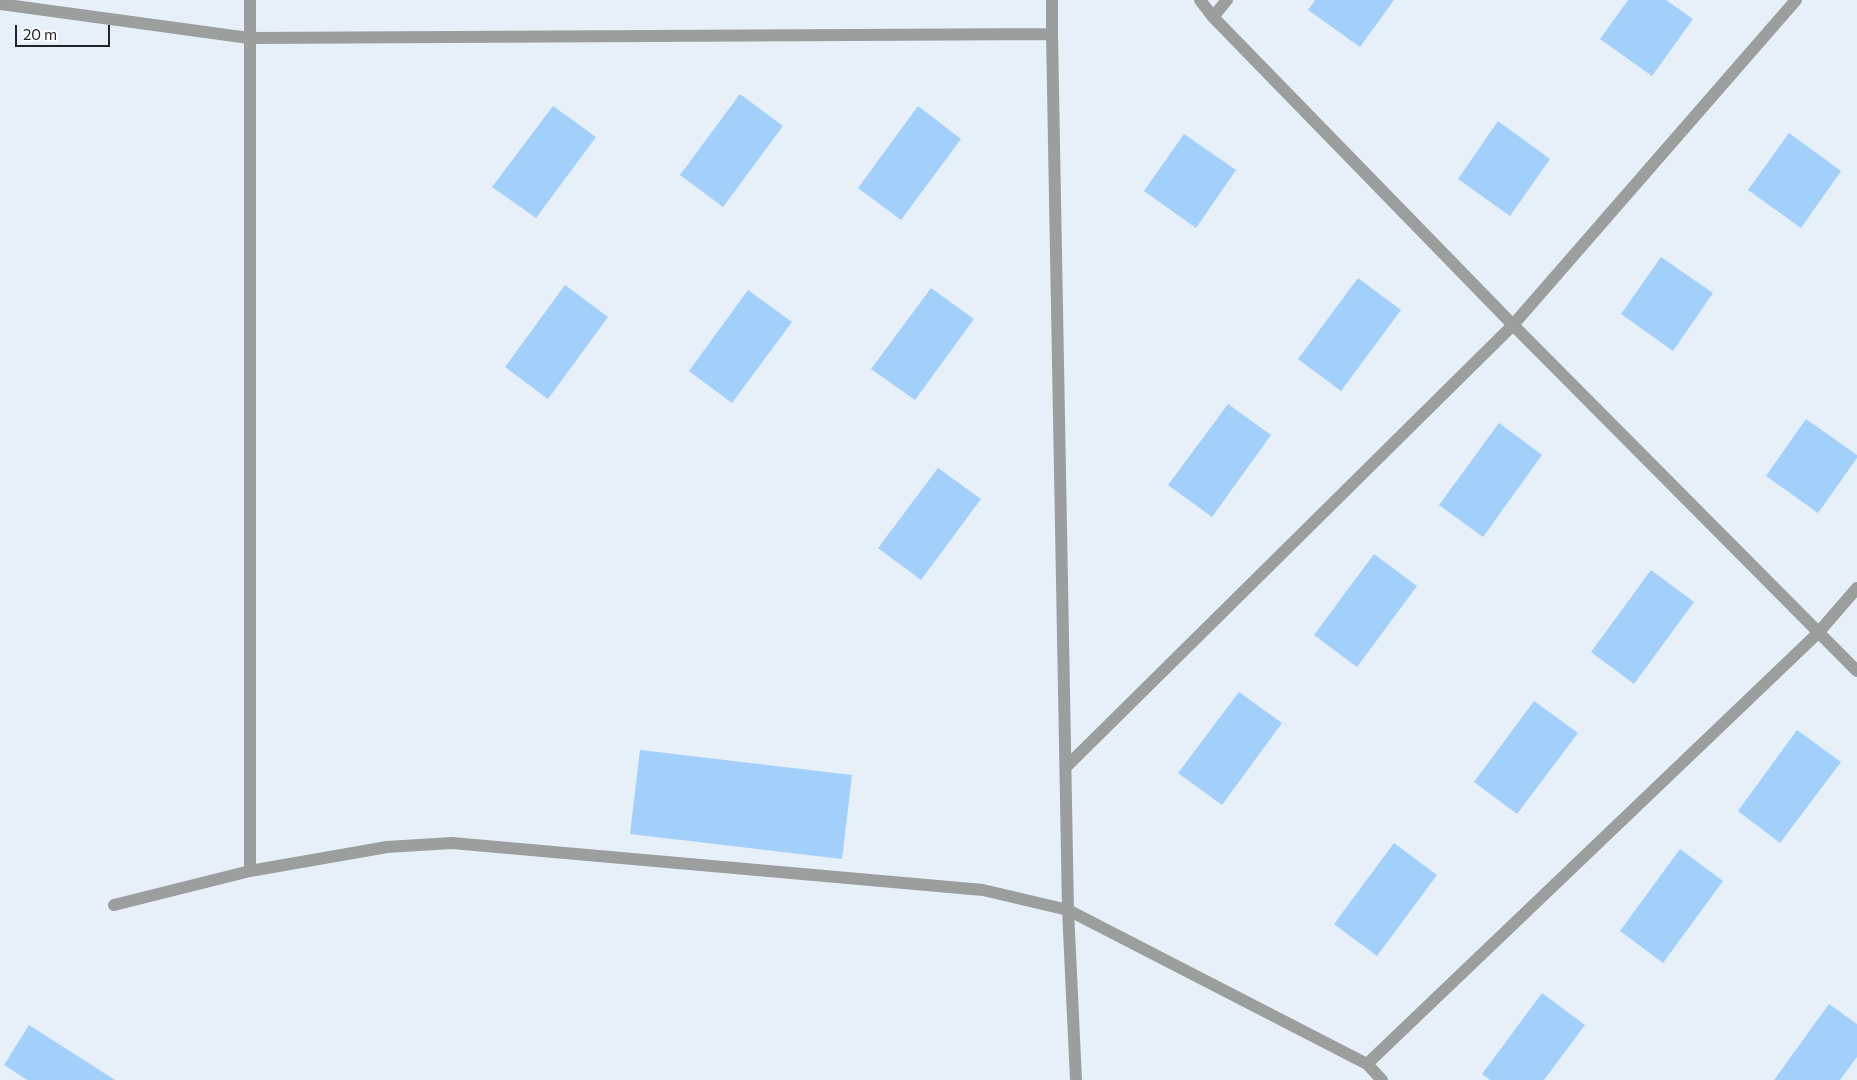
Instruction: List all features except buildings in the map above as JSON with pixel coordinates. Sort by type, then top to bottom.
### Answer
[{"type":"street","points":[[250,0],[250,871]]},
{"type":"street","points":[[1052,0],[1068,910],[1076,1080]]},
{"type":"street","points":[[1200,0],[1213,17],[1513,325],[1857,671]]},
{"type":"street","points":[[1213,17],[1227,0]]},
{"type":"street","points":[[1066,767],[1513,325],[1796,0]]},
{"type":"street","points":[[0,4],[249,38],[1052,34]]},
{"type":"street","points":[[1367,1064],[1818,633],[1857,588]]},
{"type":"street","points":[[114,904],[250,871],[387,847],[452,843],[983,890],[1068,910],[1367,1064],[1382,1080]]}]
